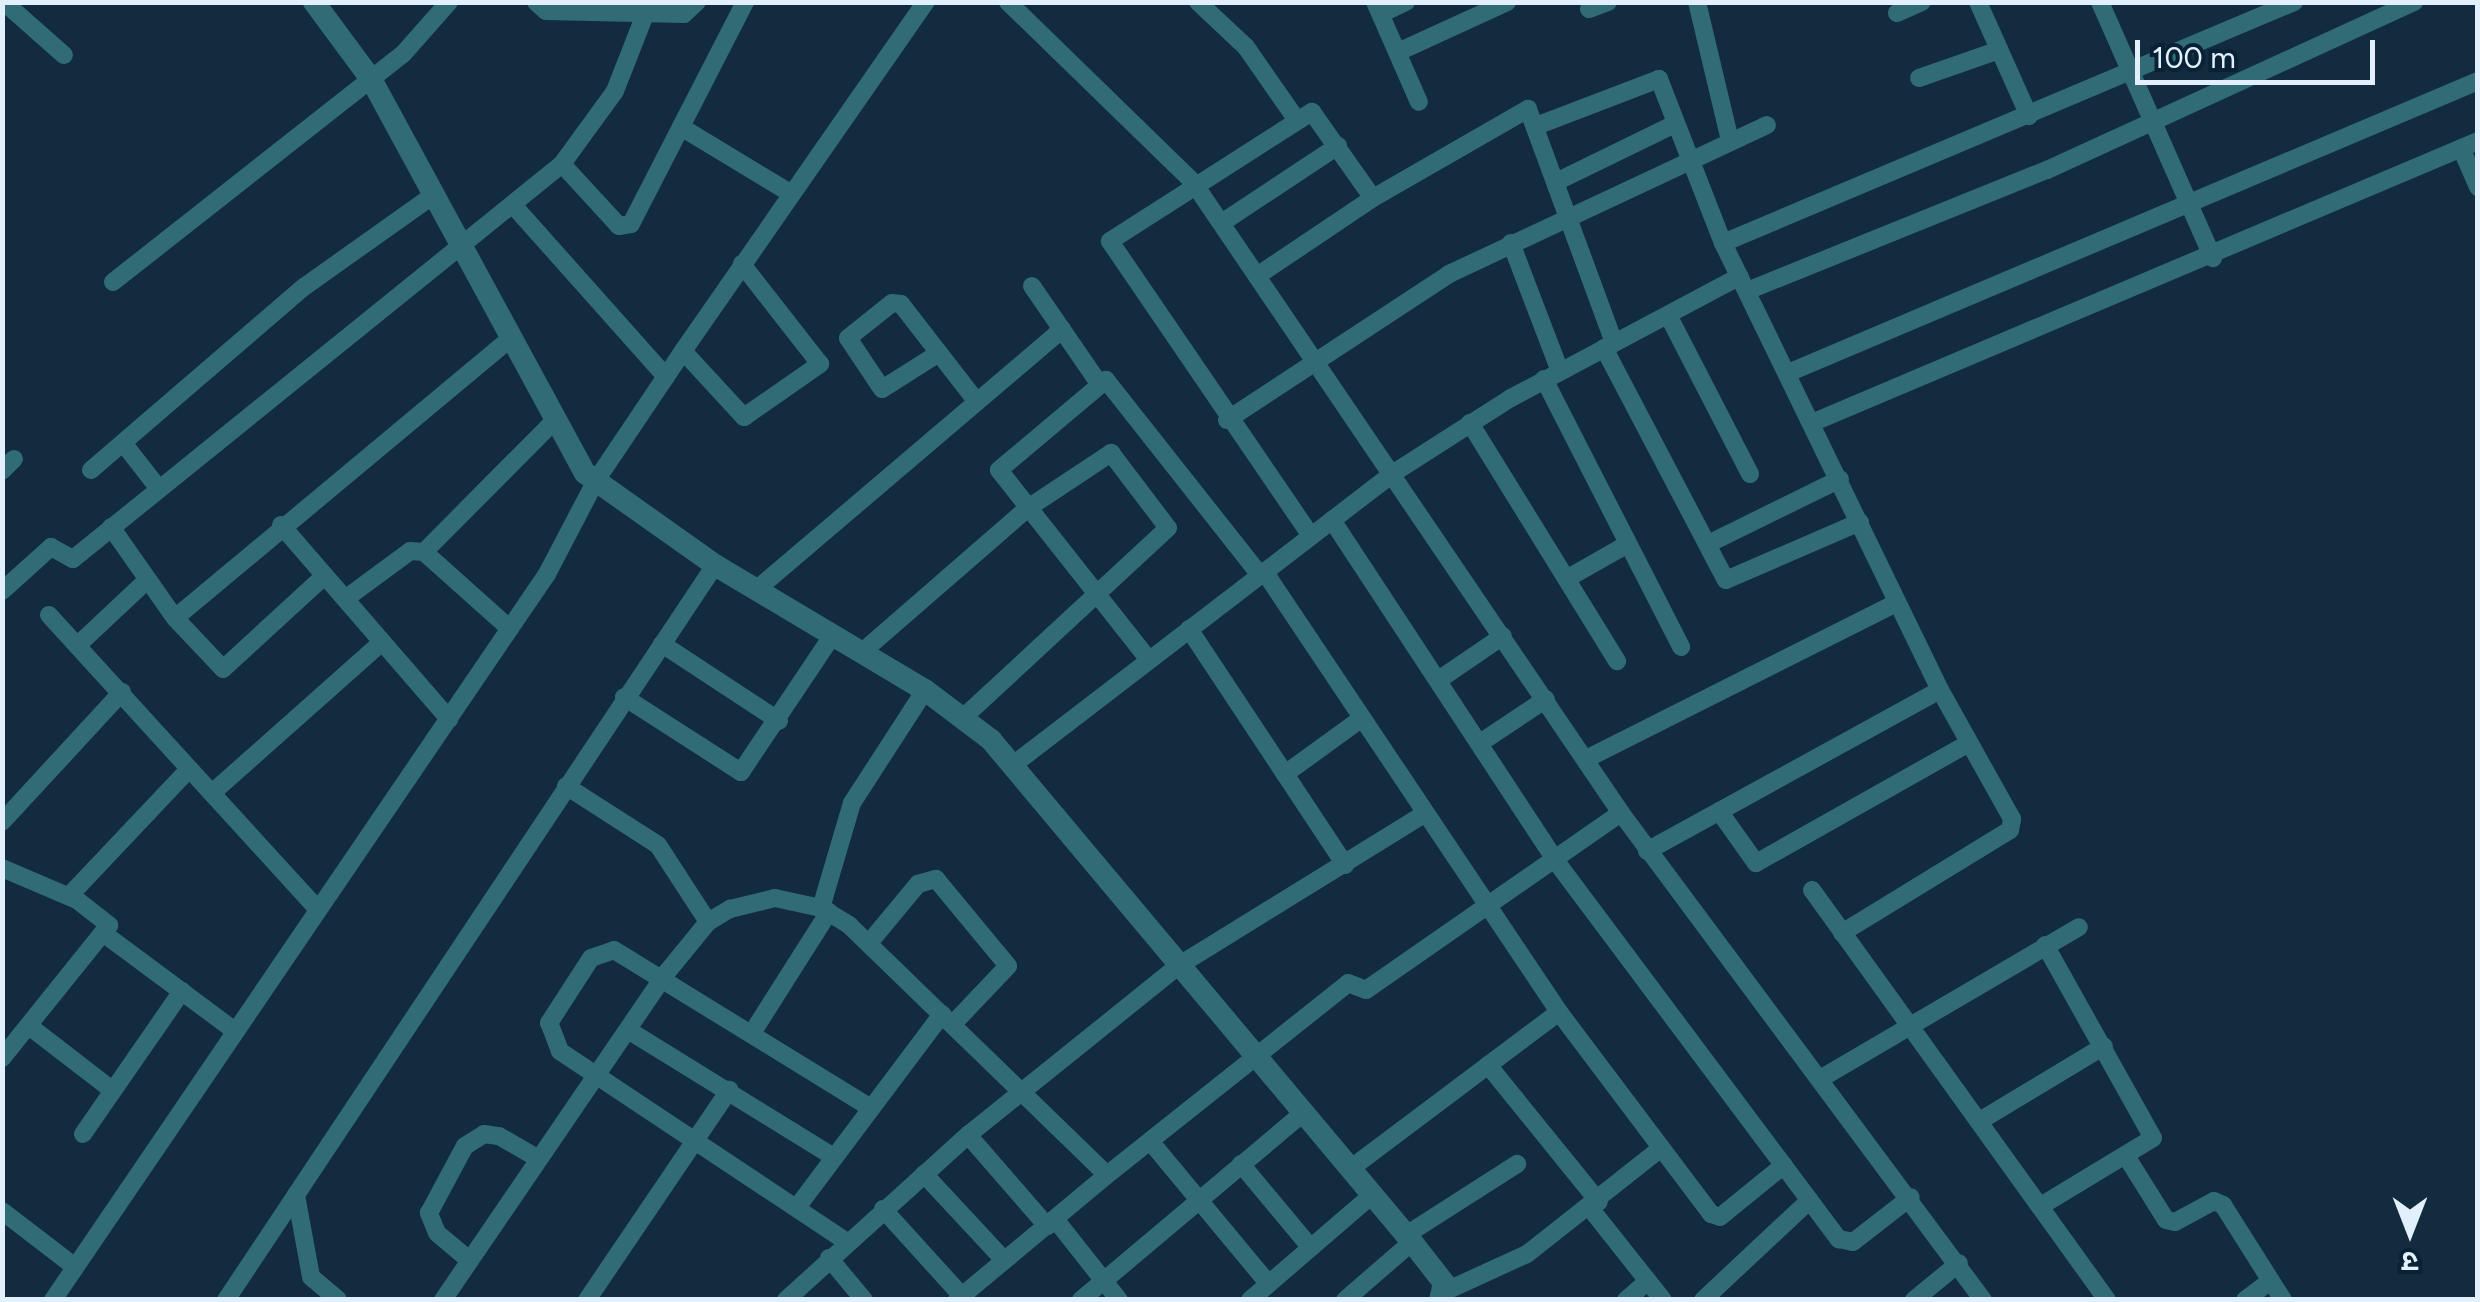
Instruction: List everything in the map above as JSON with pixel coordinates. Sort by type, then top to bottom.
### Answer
[{"type":"street","points":[[4,2],[64,55]]},
{"type":"street","points":[[314,2],[372,80],[554,421],[595,482],[715,565],[965,716],[1013,765],[1409,1239],[1443,1295],[1470,1284],[1595,1205],[1660,1149]]},
{"type":"street","points":[[113,282],[372,80],[448,2]]},
{"type":"street","points":[[536,2],[546,11],[646,12],[691,12],[696,2]]},
{"type":"street","points":[[562,164],[627,227],[745,2]]},
{"type":"street","points":[[53,1300],[510,628],[595,482],[683,350],[926,2]]},
{"type":"street","points":[[1008,2],[1193,182],[1260,274],[1647,851],[1911,1198],[1982,1300]]},
{"type":"street","points":[[1198,2],[1246,47],[1296,118]]},
{"type":"street","points":[[1406,2],[1378,8],[1419,102]]},
{"type":"street","points":[[1398,52],[1507,2]]},
{"type":"street","points":[[1588,8],[1608,2]]},
{"type":"street","points":[[1697,2],[1730,142]]},
{"type":"street","points":[[1897,14],[1922,2]]},
{"type":"street","points":[[1978,2],[2029,116]]},
{"type":"street","points":[[2100,2],[2212,258]]},
{"type":"street","points":[[1723,243],[2294,2]]},
{"type":"street","points":[[1013,765],[1392,474],[1552,375],[1668,315],[2153,122],[2414,2]]},
{"type":"street","points":[[2,591],[47,548],[73,559],[562,164],[615,91],[646,12]]},
{"type":"street","points":[[1919,78],[1999,50]]},
{"type":"street","points":[[1536,126],[1652,76],[1723,243],[1814,422],[1896,602],[2012,819],[2010,830],[1842,933]]},
{"type":"street","points":[[1788,373],[2191,206],[2478,81]]},
{"type":"street","points":[[1260,274],[1373,198],[1524,110],[1536,126],[1558,181],[1609,346],[1723,577],[1731,580],[1860,522]]},
{"type":"street","points":[[1311,536],[1227,420],[1110,241],[1193,182],[1296,118],[1315,113],[1373,198]]},
{"type":"street","points":[[1558,181],[1673,125]]},
{"type":"street","points":[[680,126],[790,193]]},
{"type":"street","points":[[1227,420],[1314,359],[1511,243],[1767,126]]},
{"type":"street","points":[[1814,422],[2212,258],[2469,145],[2478,188]]},
{"type":"street","points":[[1223,222],[1338,146]]},
{"type":"street","points":[[91,470],[304,287],[432,196]]},
{"type":"street","points":[[513,205],[666,376]]},
{"type":"street","points":[[1511,243],[1552,375],[1626,545],[1681,648]]},
{"type":"street","points":[[683,350],[744,417],[820,364],[742,264]]},
{"type":"street","points":[[1032,286],[1100,385]]},
{"type":"street","points":[[939,353],[882,389],[848,338],[897,302],[939,353],[977,402]]},
{"type":"street","points":[[1668,315],[1750,474]]},
{"type":"street","points":[[756,590],[1062,330]]},
{"type":"street","points":[[175,618],[280,525],[511,338]]},
{"type":"street","points":[[1149,660],[998,470],[1106,380],[1262,573],[1491,906],[1559,1012],[1715,1217],[1784,1165]]},
{"type":"street","points":[[424,552],[554,421]]},
{"type":"street","points":[[1470,423],[1617,661]]},
{"type":"street","points":[[124,444],[159,489]]},
{"type":"street","points":[[861,653],[1028,508],[1110,453],[1168,528],[965,716]]},
{"type":"street","points":[[1708,544],[1840,479]]},
{"type":"street","points":[[1332,520],[1440,679],[1555,860],[1810,1200],[1847,1243],[1911,1198]]},
{"type":"street","points":[[280,525],[449,719]]},
{"type":"street","points":[[111,527],[175,618],[223,668],[324,576]]},
{"type":"street","points":[[1568,578],[1626,545]]},
{"type":"street","points":[[345,599],[410,551],[424,552],[510,628]]},
{"type":"street","points":[[226,1300],[715,565]]},
{"type":"street","points":[[78,644],[146,580]]},
{"type":"street","points":[[1586,760],[1896,602]]},
{"type":"street","points":[[49,614],[318,910]]},
{"type":"street","points":[[1188,629],[1345,865]]},
{"type":"street","points":[[624,697],[741,772],[779,721],[832,636]]},
{"type":"street","points":[[1440,679],[1504,636]]},
{"type":"street","points":[[212,793],[382,642]]},
{"type":"street","points":[[662,644],[779,721]]},
{"type":"street","points":[[754,1030],[825,910],[852,802],[924,690]]},
{"type":"street","points":[[1647,851],[1940,690]]},
{"type":"street","points":[[2,822],[122,692]]},
{"type":"street","points":[[1480,743],[1546,698]]},
{"type":"street","points":[[1284,774],[1362,718]]},
{"type":"street","points":[[1720,810],[1756,863],[1969,743]]},
{"type":"street","points":[[69,896],[189,769]]},
{"type":"street","points":[[566,786],[658,845],[708,922]]},
{"type":"street","points":[[791,1298],[882,1209],[1178,966],[1426,813]]},
{"type":"street","points":[[882,1209],[960,1298],[1254,1055],[1348,983],[1366,990],[1621,813]]},
{"type":"street","points":[[2,868],[69,896],[108,922],[2,1058]]},
{"type":"street","points":[[798,1206],[871,1108],[948,1019],[1008,966],[936,879],[918,884],[869,943]]},
{"type":"street","points":[[1812,890],[1983,1119],[2107,1300]]},
{"type":"street","points":[[452,1296],[468,1259],[663,977],[708,922],[764,899],[825,910],[869,943],[1107,1175]]},
{"type":"street","points":[[1820,1079],[2079,927]]},
{"type":"street","points":[[103,933],[235,1032]]},
{"type":"street","points":[[2044,1204],[2126,1156],[2153,1133],[2045,944]]},
{"type":"street","points":[[847,1242],[560,1052],[548,1034],[590,958],[614,950],[754,1030],[871,1108]]},
{"type":"street","points":[[83,1134],[182,990]]},
{"type":"street","points":[[1350,1169],[1559,1012]]},
{"type":"street","points":[[29,1026],[112,1090]]},
{"type":"street","points":[[628,1030],[834,1157]]},
{"type":"street","points":[[1983,1119],[2104,1046]]},
{"type":"street","points":[[1488,1066],[1664,1300]]},
{"type":"street","points":[[587,1300],[728,1090]]},
{"type":"street","points":[[1081,1300],[1302,1114]]},
{"type":"street","points":[[468,1259],[438,1232],[429,1213],[465,1146],[484,1134],[499,1136],[536,1158]]},
{"type":"street","points":[[968,1136],[1119,1300]]},
{"type":"street","points":[[1150,1141],[1268,1283]]},
{"type":"street","points":[[2126,1156],[2166,1220],[2175,1222],[2214,1201],[2223,1205],[2282,1300]]},
{"type":"street","points":[[1241,1164],[1311,1248]]},
{"type":"street","points":[[1345,1300],[1409,1239],[1518,1164]]},
{"type":"street","points":[[924,1174],[1004,1260]]},
{"type":"street","points":[[296,1195],[311,1277],[338,1300]]},
{"type":"street","points":[[1250,1300],[1372,1195]]},
{"type":"street","points":[[1704,1300],[1810,1200]]},
{"type":"street","points":[[2,1211],[74,1267]]},
{"type":"street","points":[[829,1258],[864,1300]]},
{"type":"street","points":[[1914,1300],[1959,1263]]},
{"type":"street","points":[[1626,1300],[1648,1281]]},
{"type":"street","points":[[2245,1300],[2270,1281]]},
{"type":"street","points":[[1470,1284],[1485,1300]]}]
